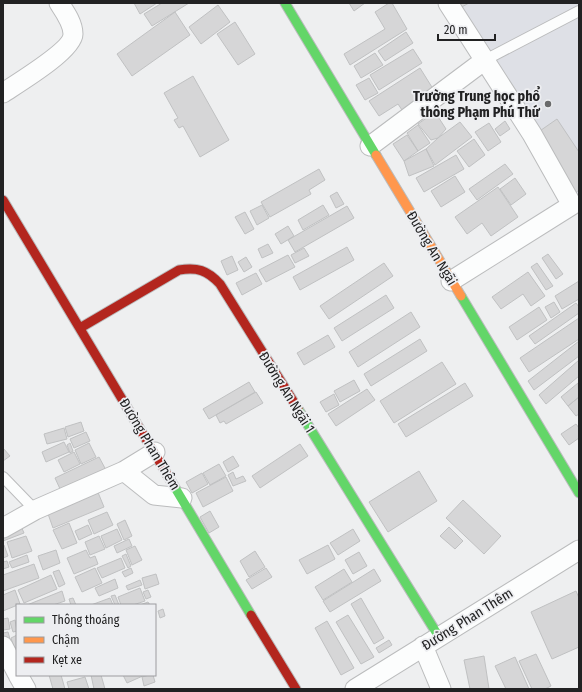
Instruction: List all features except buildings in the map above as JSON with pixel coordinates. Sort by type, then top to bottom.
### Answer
[{"type":"street","points":[[3,93],[64,51],[72,41],[73,30],[59,3]]},
{"type":"street","name":"Đường An Ngãi","points":[[285,3],[579,493]]},
{"type":"street","points":[[448,3],[532,134],[576,211],[451,281]]},
{"type":"street","points":[[370,146],[485,60]]},
{"type":"street","name":"Đường Phan Thêm","points":[[3,200],[296,689]]},
{"type":"street","name":"Đường An Ngãi 1","points":[[80,328],[180,270],[196,267],[209,272],[220,284],[431,642]]},
{"type":"street","points":[[3,528],[35,510],[124,471],[154,452]]},
{"type":"street","points":[[124,471],[154,495],[182,498]]},
{"type":"street","name":"Đường Phan Thêm","points":[[355,689],[579,550]]},
{"type":"street","points":[[431,642],[441,689]]},
{"type":"street","points":[[3,646],[16,670]]},
{"type":"street","points":[[19,676],[26,689]]},
{"type":"lane","points":[[485,60],[579,11]]},
{"type":"lane","points":[[3,477],[35,510]]},
{"type":"shaded area","name":"Trường Trung học phổ thông Phạm Phú Thứ","points":[[454,3],[579,3],[579,205]]},
{"type":"traffic: fast","points":[[285,3],[376,155]]},
{"type":"traffic: fast","points":[[461,296],[579,493]]},
{"type":"traffic: fast","points":[[298,409],[439,637]]},
{"type":"traffic: fast","points":[[168,476],[251,615]]},
{"type":"traffic: slow","points":[[376,155],[461,296]]},
{"type":"traffic: jam","points":[[3,200],[168,476]]},
{"type":"traffic: jam","points":[[80,328],[179,270],[196,269],[211,275],[220,284],[298,409]]},
{"type":"traffic: jam","points":[[251,615],[296,689]]},
{"type":"place","name":"Trường Trung học phổ thông Phạm Phú Thứ","points":[[548,104]]}]
